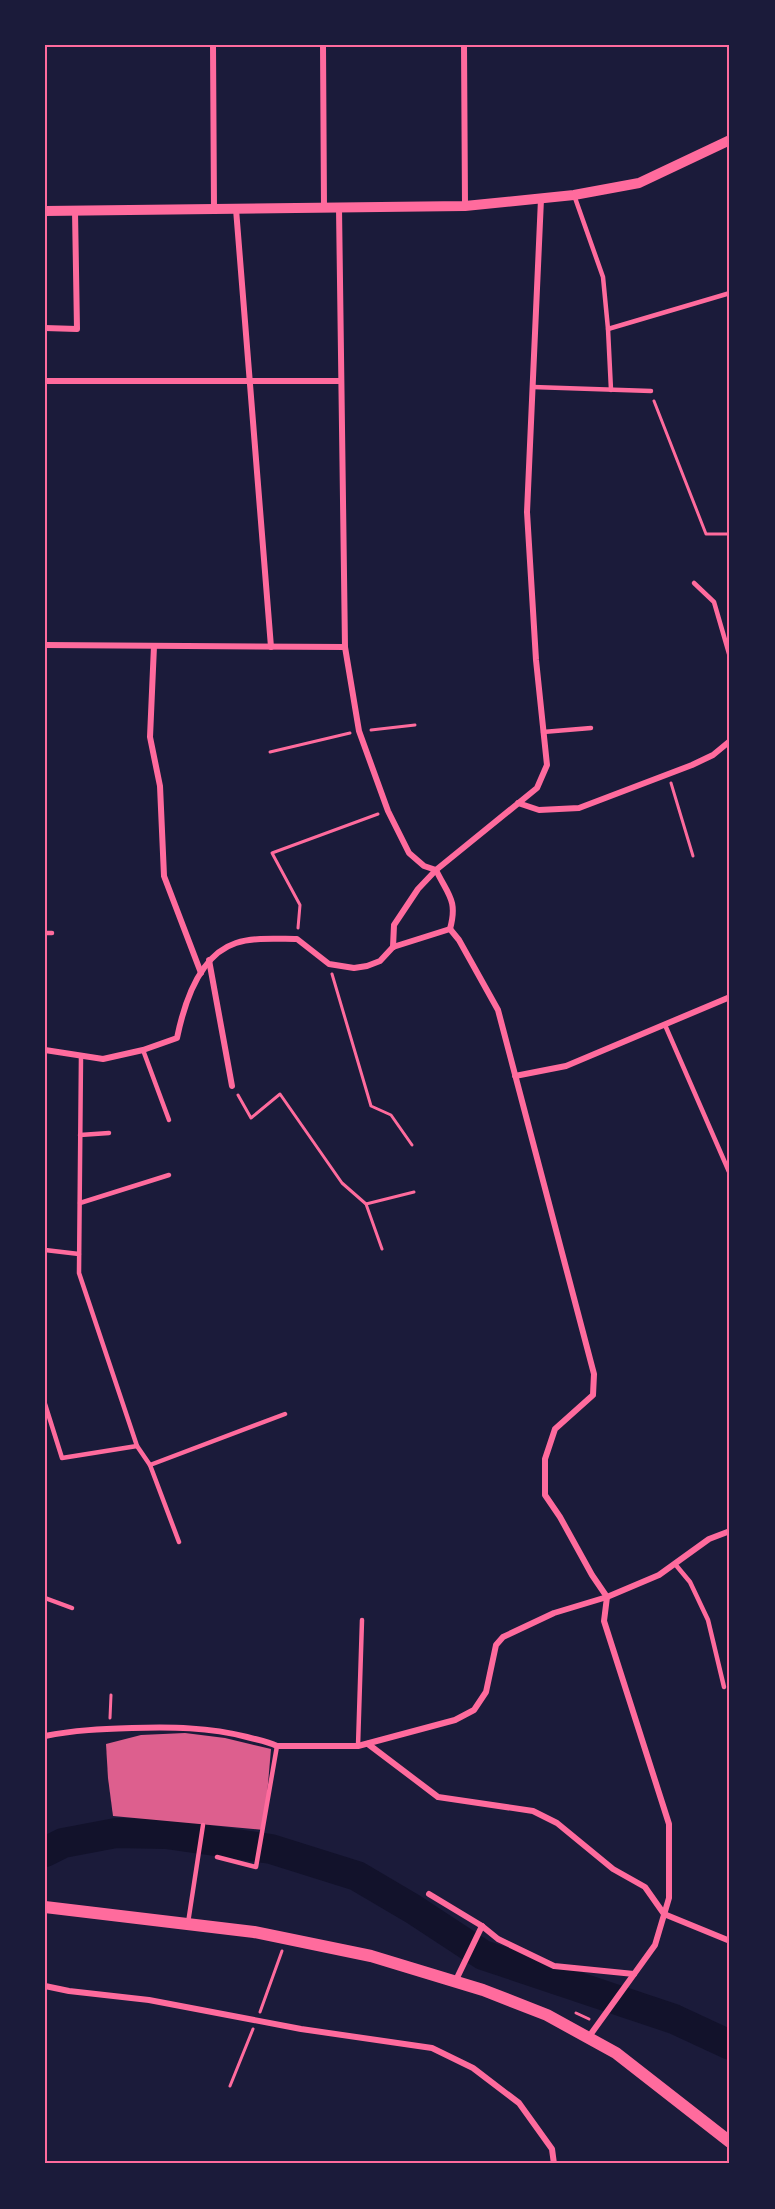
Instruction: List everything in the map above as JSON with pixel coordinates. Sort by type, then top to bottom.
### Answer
[{"type":"main road","points":[[45,1907],[254,1932],[371,1956],[483,1990],[547,2015],[616,2053],[730,2142]]},
{"type":"street","points":[[213,45],[214,210]]},
{"type":"street","points":[[323,45],[324,208]]},
{"type":"street","points":[[464,45],[465,206]]},
{"type":"street","points":[[45,211],[465,206],[541,199],[639,183],[730,140]]},
{"type":"street","points":[[393,947],[394,925],[413,896],[436,870],[537,788],[547,765],[536,660],[526,512],[541,199]]},
{"type":"street","points":[[339,208],[345,647],[359,731],[388,811],[409,853],[424,866],[436,870],[453,899],[454,915],[450,929]]},
{"type":"street","points":[[236,210],[271,647]]},
{"type":"street","points":[[45,328],[77,329],[75,211]]},
{"type":"street","points":[[45,381],[341,381]]},
{"type":"street","points":[[45,645],[345,647]]},
{"type":"street","points":[[154,646],[150,737],[160,786],[164,876],[201,973]]},
{"type":"street","points":[[518,803],[539,810],[579,808],[668,772],[692,765],[713,755],[730,741]]},
{"type":"street","points":[[450,929],[459,940],[498,1010],[594,1374],[593,1395],[555,1429],[545,1460],[545,1495],[607,1597],[604,1621],[669,1824],[669,1898],[655,1945],[588,2038]]},
{"type":"street","points":[[45,1050],[103,1059],[143,1050],[177,1038],[181,1021],[201,973],[209,960],[218,952],[237,943],[297,939],[329,964],[354,968],[380,961],[393,947],[450,929]]},
{"type":"street","points":[[209,960],[232,1086]]},
{"type":"street","points":[[515,1076],[566,1066],[730,997]]},
{"type":"street","points":[[45,1736],[65,1732],[166,1726],[197,1727],[266,1740],[277,1746],[358,1746],[455,1720],[474,1710],[486,1692],[496,1645],[503,1636],[554,1613],[607,1597],[659,1575],[709,1539],[730,1531]]},
{"type":"street","points":[[368,1744],[438,1797],[533,1811],[557,1823],[613,1869],[645,1887],[664,1914],[730,1941]]},
{"type":"street","points":[[429,1894],[482,1926],[498,1939],[554,1966],[634,1974]]},
{"type":"street","points":[[455,1982],[482,1926]]},
{"type":"street","points":[[45,1986],[149,2001],[301,2029],[432,2048],[473,2068],[519,2103],[552,2149],[554,2164]]},
{"type":"lane","points":[[574,195],[603,277],[611,390]]},
{"type":"lane","points":[[608,329],[730,293]]},
{"type":"lane","points":[[533,387],[651,392]]},
{"type":"lane","points":[[694,583],[714,602],[730,657]]},
{"type":"lane","points":[[543,732],[591,728]]},
{"type":"lane","points":[[45,933],[52,933]]},
{"type":"lane","points":[[665,1025],[730,1174]]},
{"type":"lane","points":[[143,1050],[169,1120]]},
{"type":"lane","points":[[81,1056],[79,1273],[137,1446],[150,1465],[179,1542]]},
{"type":"lane","points":[[80,1135],[109,1133]]},
{"type":"lane","points":[[80,1203],[169,1175]]},
{"type":"lane","points":[[45,1250],[79,1254]]},
{"type":"lane","points":[[45,1404],[62,1458],[137,1446]]},
{"type":"lane","points":[[150,1465],[285,1414]]},
{"type":"lane","points":[[675,1564],[690,1582],[708,1620],[724,1687]]},
{"type":"lane","points":[[45,1598],[72,1608]]},
{"type":"lane","points":[[358,1746],[362,1620]]},
{"type":"lane","points":[[217,1857],[256,1867],[277,1746]]},
{"type":"lane","points":[[188,1924],[203,1825]]},
{"type":"path","points":[[651,392],[706,534],[730,534]]},
{"type":"path","points":[[270,752],[359,731],[415,725]]},
{"type":"path","points":[[668,772],[693,856]]},
{"type":"path","points":[[297,939],[300,905],[272,853],[388,811]]},
{"type":"path","points":[[329,964],[371,1106],[391,1115],[412,1145]]},
{"type":"path","points":[[232,1086],[251,1118],[280,1094],[342,1183],[366,1204],[382,1249]]},
{"type":"path","points":[[366,1204],[414,1192]]},
{"type":"path","points":[[110,1729],[111,1695]]},
{"type":"building","points":[[185,1733],[225,1738],[271,1749],[264,1830],[113,1816],[106,1744],[141,1735]]},
{"type":"waterway","points":[[45,1852],[63,1843],[116,1833],[166,1834],[271,1849],[357,1876],[483,1955],[674,2019],[730,2045]]}]
